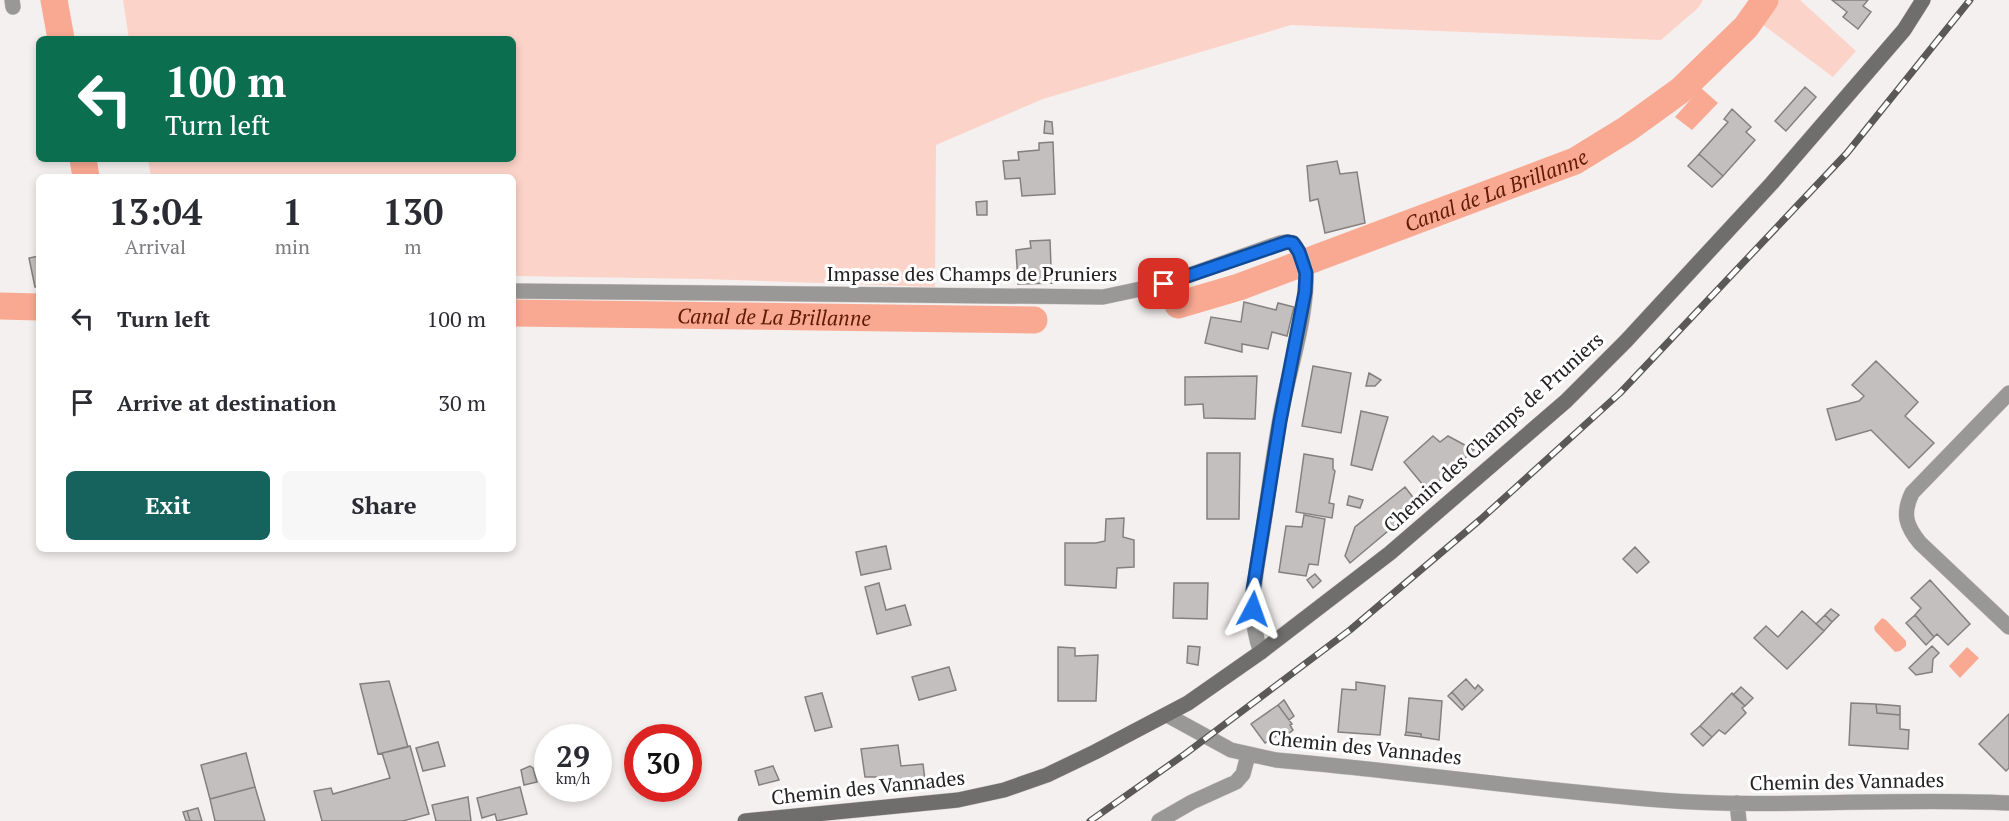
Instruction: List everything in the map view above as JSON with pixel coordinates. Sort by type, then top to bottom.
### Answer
[{"type":"street","name":"Chemin des Champs de Pruniers","points":[[1167,715],[1261,652],[1390,553],[1574,393],[1626,341],[1772,183],[1904,30],[1923,0]]},
{"type":"street","name":"Impasse des Champs de Pruniers","points":[[516,291],[1103,297],[1164,284],[1287,242],[1293,243],[1299,252],[1306,273],[1304,306],[1280,421],[1253,590],[1253,623],[1261,652]]},
{"type":"street","points":[[2009,393],[1912,494],[1907,518],[1910,531],[1920,543],[2009,627]]},
{"type":"street","name":"Chemin des Vannades","points":[[745,821],[980,796],[1004,790],[1047,775],[1167,715],[1231,750],[1276,760],[1660,800],[1737,803],[1915,800],[2009,803]]},
{"type":"street","points":[[1159,821],[1192,802],[1236,782],[1243,774],[1248,755]]},
{"type":"street","points":[[1737,803],[1739,821]]},
{"type":"shaded area","points":[[123,0],[1703,0],[1698,8],[1661,40],[1291,25],[1043,99],[936,145],[935,287],[704,279],[516,276],[516,174],[150,174],[148,162],[516,162],[516,36],[129,36]]},
{"type":"shaded area","points":[[1779,0],[1800,0],[1856,51],[1833,77],[1762,24]]},
{"type":"shaded area","points":[[1701,88],[1718,103],[1692,130],[1675,117]]},
{"type":"shaded area","points":[[1882,618],[1906,641],[1906,646],[1900,651],[1895,652],[1875,631],[1874,627]]},
{"type":"shaded area","points":[[1967,647],[1979,658],[1960,678],[1949,666]]},
{"type":"building","points":[[1832,0],[1868,0],[1863,6],[1871,12],[1858,29],[1843,17],[1847,12]]},
{"type":"building","points":[[1805,87],[1816,97],[1786,131],[1775,121]]},
{"type":"building","points":[[1732,109],[1751,127],[1746,132],[1755,140],[1723,176],[1699,154],[1728,122],[1724,119]]},
{"type":"building","points":[[1045,121],[1052,122],[1053,134],[1044,133]]},
{"type":"building","points":[[1053,142],[1055,194],[1022,196],[1020,178],[1005,179],[1003,161],[1019,160],[1018,152],[1039,150],[1039,143]]},
{"type":"building","points":[[1699,154],[1723,176],[1712,187],[1688,166]]},
{"type":"building","points":[[1337,161],[1340,174],[1357,172],[1365,223],[1325,233],[1318,199],[1310,201],[1307,166]]},
{"type":"building","points":[[987,201],[987,215],[977,215],[976,202]]},
{"type":"building","points":[[1050,240],[1051,267],[1048,267],[1048,277],[1058,277],[1058,283],[1018,284],[1016,250],[1031,248],[1030,241]]},
{"type":"building","points":[[36,257],[36,287],[35,287],[29,258]]},
{"type":"building","points":[[1244,302],[1276,310],[1278,303],[1294,307],[1287,336],[1272,332],[1268,349],[1242,344],[1242,352],[1205,343],[1211,317],[1241,322]]},
{"type":"building","points":[[1876,361],[1918,402],[1905,416],[1934,443],[1909,468],[1871,430],[1836,440],[1827,409],[1859,401],[1864,396],[1852,385]]},
{"type":"building","points":[[1313,366],[1351,373],[1341,433],[1302,426]]},
{"type":"building","points":[[1369,373],[1381,380],[1375,386],[1366,386]]},
{"type":"building","points":[[1257,376],[1255,419],[1204,418],[1203,404],[1185,405],[1185,377]]},
{"type":"building","points":[[1361,411],[1388,417],[1372,470],[1351,465]]},
{"type":"building","points":[[1433,436],[1440,442],[1448,436],[1474,450],[1428,491],[1404,462]]},
{"type":"building","points":[[1207,453],[1240,453],[1239,519],[1207,519]]},
{"type":"building","points":[[1304,454],[1333,459],[1335,471],[1329,503],[1334,504],[1332,518],[1296,512]]},
{"type":"building","points":[[1405,487],[1419,505],[1350,563],[1345,556],[1355,527]]},
{"type":"building","points":[[1349,496],[1363,500],[1360,508],[1347,505]]},
{"type":"building","points":[[1304,515],[1325,519],[1318,565],[1309,564],[1306,576],[1279,572],[1286,526],[1302,527]]},
{"type":"building","points":[[1124,518],[1123,537],[1134,540],[1134,567],[1117,568],[1116,588],[1065,585],[1065,543],[1105,541],[1106,519]]},
{"type":"building","points":[[886,546],[891,569],[861,575],[856,552]]},
{"type":"building","points":[[1635,547],[1649,562],[1637,573],[1623,559]]},
{"type":"building","points":[[1315,574],[1321,581],[1313,588],[1307,580]]},
{"type":"building","points":[[1930,580],[1970,624],[1948,645],[1937,634],[1934,637],[1915,615],[1921,608],[1911,598]]},
{"type":"building","points":[[879,583],[886,610],[905,605],[911,625],[877,634],[865,587]]},
{"type":"building","points":[[1174,583],[1208,583],[1207,619],[1173,618]]},
{"type":"building","points":[[1831,609],[1839,615],[1832,622],[1825,615]]},
{"type":"building","points":[[1802,611],[1824,631],[1787,669],[1754,638],[1766,626],[1778,637]]},
{"type":"building","points":[[1825,615],[1832,622],[1824,631],[1816,624]]},
{"type":"building","points":[[1915,615],[1934,637],[1926,645],[1906,623]]},
{"type":"building","points":[[1188,646],[1200,647],[1198,665],[1187,663]]},
{"type":"building","points":[[1932,646],[1939,653],[1933,659],[1932,672],[1916,675],[1909,668]]},
{"type":"building","points":[[1058,647],[1075,648],[1075,656],[1098,655],[1096,701],[1058,701]]},
{"type":"building","points":[[949,667],[956,690],[919,700],[912,677]]},
{"type":"building","points":[[1466,679],[1475,689],[1478,685],[1483,690],[1465,707],[1452,692]]},
{"type":"building","points":[[389,681],[408,747],[378,754],[360,684]]},
{"type":"building","points":[[1356,682],[1385,686],[1380,735],[1338,732],[1342,689],[1356,690]]},
{"type":"building","points":[[1741,687],[1753,698],[1745,706],[1733,695]]},
{"type":"building","points":[[1452,692],[1465,707],[1462,710],[1448,696]]},
{"type":"building","points":[[822,693],[832,727],[815,731],[805,697]]},
{"type":"building","points":[[1732,693],[1745,706],[1742,708],[1746,713],[1725,734],[1719,730],[1712,737],[1700,726]]},
{"type":"building","points":[[1409,698],[1442,701],[1439,740],[1406,732]]},
{"type":"building","points":[[1284,700],[1294,716],[1289,720],[1278,705]]},
{"type":"building","points":[[1851,703],[1876,704],[1877,713],[1900,715],[1900,729],[1909,730],[1908,749],[1849,745]]},
{"type":"building","points":[[1876,704],[1900,706],[1900,715],[1877,713]]},
{"type":"building","points":[[1278,705],[1292,724],[1290,725],[1293,730],[1282,739],[1278,735],[1265,743],[1251,724]]},
{"type":"building","points":[[2009,714],[2009,768],[2006,771],[1979,744]]},
{"type":"building","points":[[1700,726],[1712,737],[1703,746],[1691,734]]},
{"type":"building","points":[[1406,732],[1421,734],[1421,737],[1405,735]]},
{"type":"building","points":[[438,742],[445,766],[423,771],[416,748]]},
{"type":"building","points":[[898,745],[901,766],[923,764],[925,780],[894,781],[894,777],[865,777],[861,749]]},
{"type":"building","points":[[410,746],[429,814],[403,821],[322,821],[314,791],[331,788],[333,794],[390,778],[382,753]]},
{"type":"building","points":[[246,753],[255,787],[210,799],[201,765]]},
{"type":"building","points":[[530,766],[533,768],[534,783],[524,785],[521,770]]},
{"type":"building","points":[[773,766],[779,780],[759,785],[755,771]]},
{"type":"building","points":[[255,787],[265,821],[215,821],[210,799]]},
{"type":"building","points":[[520,787],[527,814],[497,821],[495,814],[482,818],[477,798]]},
{"type":"building","points":[[468,797],[471,821],[436,821],[432,805]]},
{"type":"building","points":[[198,808],[202,821],[190,821],[187,811]]},
{"type":"building","points":[[187,811],[190,821],[186,821],[183,812]]},
{"type":"waterway","name":"Canal de La Brillanne","points":[[54,0],[60,36]]},
{"type":"waterway","name":"Canal de La Brillanne","points":[[1178,305],[1239,287],[1575,161],[1627,129],[1681,90],[1746,27],[1765,0]]},
{"type":"waterway","name":"Canal de La Brillanne","points":[[84,162],[86,174]]},
{"type":"waterway","name":"Canal de La Brillanne","points":[[0,306],[36,307]]},
{"type":"waterway","name":"Canal de La Brillanne","points":[[516,313],[1034,320]]},
{"type":"railway","points":[[1090,821],[1185,754],[1350,630],[1481,519],[1620,393],[1847,153],[1970,0]]},
{"type":"route","points":[[1164,284],[1287,242],[1297,247],[1306,273],[1304,306],[1280,421],[1253,590],[1253,609]]}]
